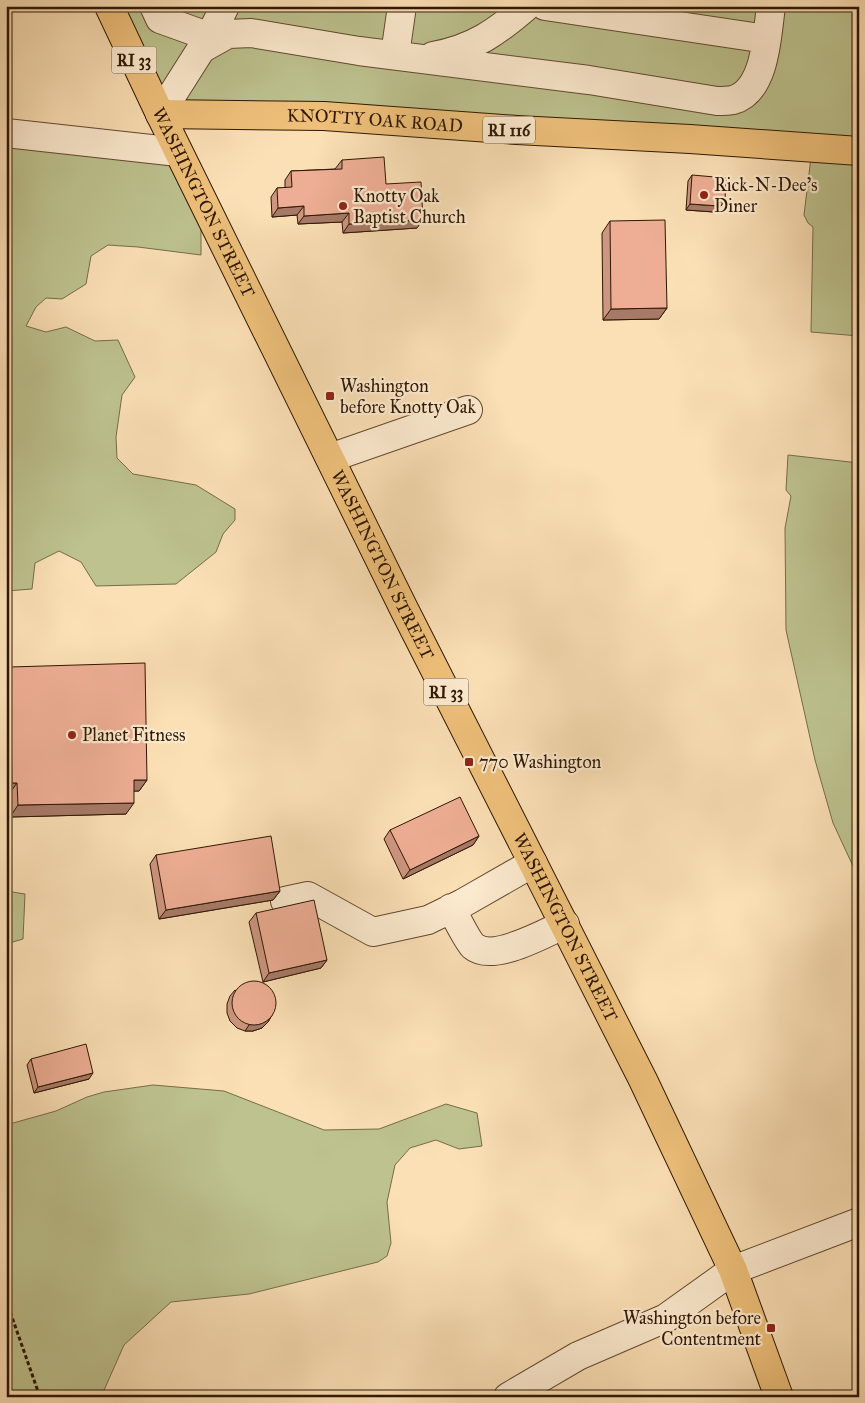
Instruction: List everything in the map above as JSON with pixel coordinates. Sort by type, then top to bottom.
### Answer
[{"type":"main road","name":"WASHINGTON STREET","points":[[109,6],[178,152],[404,609],[643,1080],[733,1270],[779,1397]]},
{"type":"main road","name":"KNOTTY OAK ROAD","points":[[160,114],[324,116],[859,151]]},
{"type":"street","points":[[154,6],[160,19],[199,33],[203,48]]},
{"type":"street","points":[[160,114],[203,48],[225,6]]},
{"type":"street","points":[[402,6],[407,57]]},
{"type":"street","points":[[407,57],[442,55],[479,42],[502,28],[527,6]]},
{"type":"street","points":[[545,6],[766,39]]},
{"type":"street","points":[[203,48],[228,34],[251,33],[407,57],[589,80],[717,102],[734,100],[750,88],[757,77],[764,60],[771,6]]},
{"type":"street","points":[[6,133],[178,152]]},
{"type":"street","points":[[330,458],[468,410]]},
{"type":"street","points":[[285,901],[308,896],[373,932],[428,920],[533,863]]},
{"type":"street","points":[[451,908],[473,946],[487,952],[510,948],[565,924]]},
{"type":"street","points":[[508,1397],[578,1356],[666,1318],[733,1270],[859,1222]]},
{"type":"path","points":[[6,1300],[40,1397]]},
{"type":"green space","points":[[109,6],[859,6],[859,336],[811,332],[813,227],[808,223],[804,215],[812,149],[160,114]]},
{"type":"green space","points":[[6,131],[169,143],[201,202],[201,255],[108,245],[91,256],[86,284],[62,299],[46,298],[36,307],[26,326],[46,332],[66,327],[95,341],[118,340],[135,377],[122,395],[116,437],[117,458],[133,474],[196,485],[235,509],[235,520],[223,534],[216,552],[176,584],[96,586],[81,562],[59,551],[35,563],[32,589],[6,591]]},
{"type":"green space","points":[[788,455],[859,463],[859,879],[833,823],[815,760],[786,630],[785,528],[791,496],[786,490]]},
{"type":"green space","points":[[6,891],[25,894],[23,939],[6,944]]},
{"type":"green space","points":[[153,1085],[224,1091],[324,1130],[379,1129],[446,1104],[477,1113],[482,1146],[459,1149],[436,1140],[410,1148],[395,1165],[387,1202],[391,1243],[387,1256],[378,1262],[249,1294],[171,1302],[124,1345],[101,1397],[6,1397],[6,1125],[56,1111],[87,1097],[104,1092]]},
{"type":"building","name":"Knotty Oak Baptist Church","points":[[384,157],[386,184],[421,182],[423,220],[349,224],[349,213],[304,216],[304,206],[278,208],[277,188],[292,187],[291,171],[342,169],[342,160]]},
{"type":"building","name":"Rick-N-Dee's Diner","points":[[692,175],[726,178],[725,200],[719,200],[719,206],[690,204]]},
{"type":"building","points":[[665,220],[667,308],[611,309],[610,221]]},
{"type":"building","name":"Planet Fitness","points":[[145,663],[147,780],[134,780],[134,803],[18,805],[17,783],[12,783],[10,667]]},
{"type":"building","points":[[460,797],[479,836],[410,870],[390,830]]},
{"type":"building","points":[[271,836],[280,891],[166,910],[156,855]]},
{"type":"building","points":[[314,900],[327,960],[269,973],[256,913]]},
{"type":"building","points":[[258,981],[270,987],[275,994],[275,1012],[270,1019],[263,1024],[250,1025],[242,1022],[235,1015],[232,999],[235,991],[242,984]]},
{"type":"building","points":[[86,1044],[93,1073],[38,1087],[31,1059]]},
{"type":"place","name":"Rick-N-Dee's Diner","points":[[704,195]]},
{"type":"place","name":"Knotty Oak Baptist Church","points":[[343,206]]},
{"type":"place","name":"Washington before Knotty Oak","points":[[330,396]]},
{"type":"place","name":"Planet Fitness","points":[[72,735]]},
{"type":"place","name":"770 Washington","points":[[469,762]]},
{"type":"place","name":"Washington before Contentment","points":[[771,1328]]}]
